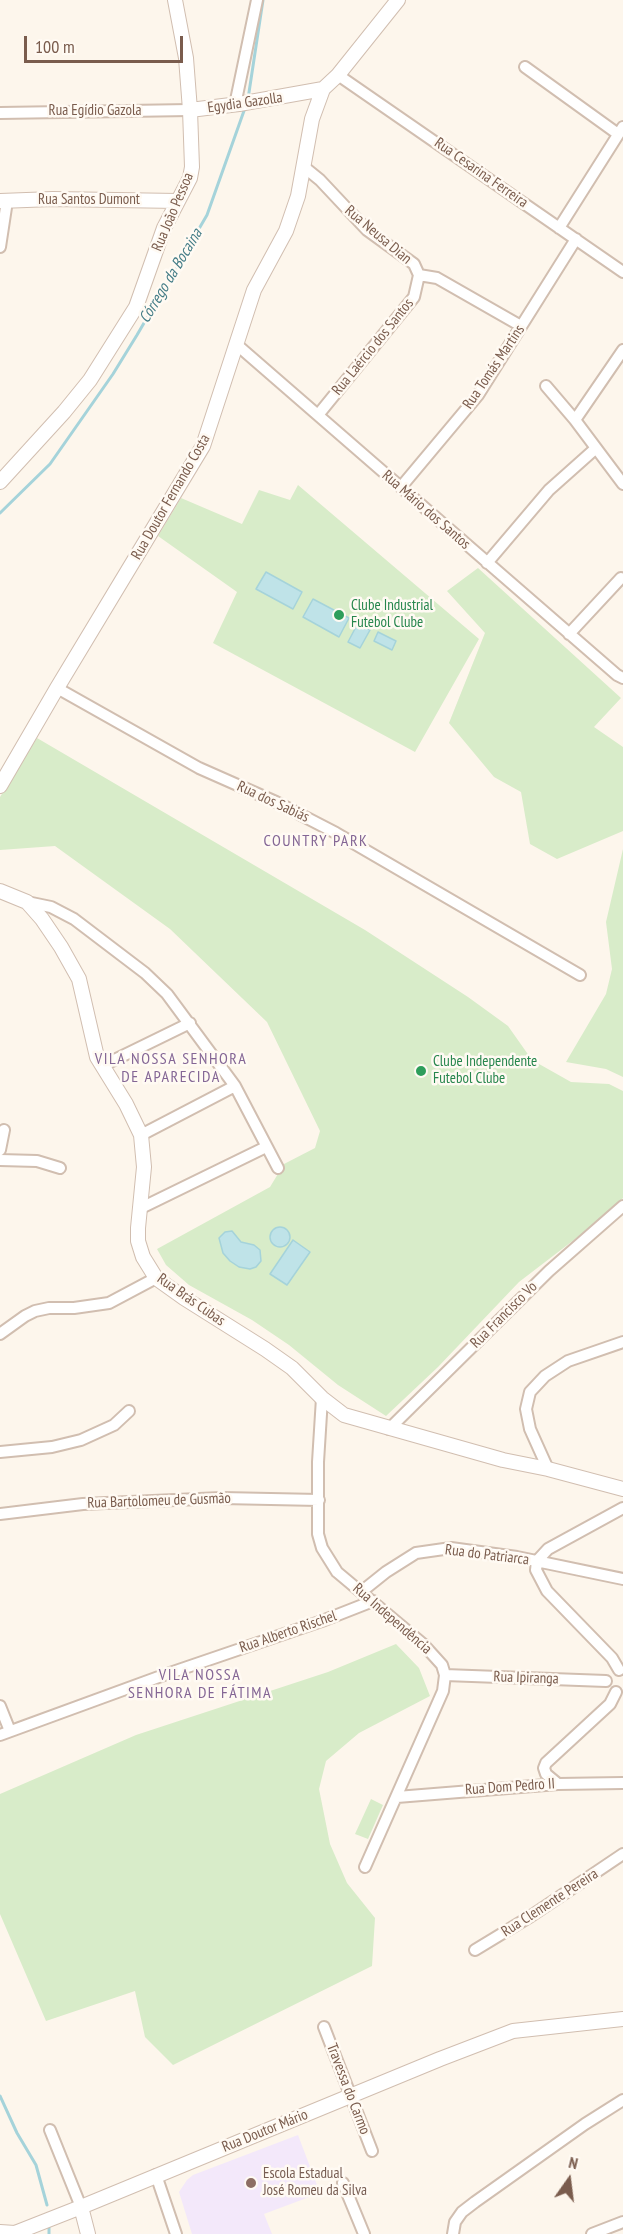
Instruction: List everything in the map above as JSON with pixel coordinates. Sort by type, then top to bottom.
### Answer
[{"type":"street","name":"Rua João Pessoa","points":[[0,482],[90,380],[136,307],[164,228],[186,189],[192,167],[190,110],[186,58],[175,0]]},
{"type":"street","points":[[237,105],[257,0]]},
{"type":"street","name":"Rua Doutor Fernando Costa","points":[[0,786],[203,446],[254,290],[286,231],[298,196],[312,118],[323,89],[338,75],[398,0]]},
{"type":"street","points":[[525,67],[621,130],[559,228]]},
{"type":"street","name":"Rua Cesarina Ferreira","points":[[338,75],[623,272]]},
{"type":"street","points":[[312,118],[299,94],[323,89]]},
{"type":"street","name":"Egydia Gazolla","points":[[190,110],[237,105],[299,94]]},
{"type":"street","name":"Rua Egídio Gazola","points":[[0,113],[190,110]]},
{"type":"street","name":"Rua Neusa Dian","points":[[304,166],[367,230],[414,264],[419,275],[437,278],[521,326]]},
{"type":"street","points":[[0,247],[4,201]]},
{"type":"street","name":"Rua Santos Dumont","points":[[4,201],[178,201]]},
{"type":"street","name":"Rua Tomás Martins","points":[[401,487],[478,395],[576,239]]},
{"type":"street","name":"Rua Laércio dos Santos","points":[[318,415],[414,297],[419,275]]},
{"type":"street","name":"Rua Mário dos Santos","points":[[236,344],[620,677]]},
{"type":"street","points":[[574,420],[623,350]]},
{"type":"street","points":[[546,386],[623,484]]},
{"type":"street","points":[[487,563],[549,490],[595,449]]},
{"type":"street","points":[[569,634],[621,578]]},
{"type":"street","name":"Rua dos Sabiás","points":[[57,688],[199,768],[276,802],[336,833],[580,975]]},
{"type":"street","name":"Rua Brás Cubas","points":[[0,891],[27,902],[52,933],[79,979],[94,1047],[102,1066],[129,1110],[141,1135],[144,1167],[138,1241],[143,1257],[156,1278],[292,1368],[322,1398],[344,1415],[503,1460],[548,1469],[623,1489]]},
{"type":"street","points":[[27,902],[61,911],[112,947],[167,994],[235,1086],[278,1168]]},
{"type":"street","points":[[102,1066],[190,1023]]},
{"type":"street","points":[[141,1135],[235,1086]]},
{"type":"street","points":[[0,1150],[4,1130]]},
{"type":"street","points":[[139,1209],[267,1147]]},
{"type":"street","points":[[0,1160],[37,1161],[60,1168]]},
{"type":"street","name":"Rua Francisco Vo","points":[[389,1429],[532,1287],[623,1206]]},
{"type":"street","points":[[0,1334],[35,1311],[109,1303],[156,1278]]},
{"type":"street","points":[[548,1469],[531,1429],[526,1409],[530,1392],[545,1376],[568,1361],[623,1342]]},
{"type":"street","name":"Rua Independência","points":[[322,1398],[318,1462],[318,1534],[322,1548],[337,1572],[423,1644],[442,1665],[446,1675]]},
{"type":"street","points":[[0,1452],[52,1447],[81,1440],[114,1425],[129,1411]]},
{"type":"street","name":"Rua Bartolomeu de Gusmão","points":[[0,1514],[83,1504],[212,1499],[319,1500]]},
{"type":"street","points":[[558,1784],[546,1774],[544,1768],[546,1763],[610,1704],[620,1691],[610,1689],[606,1681],[610,1672],[621,1670],[547,1591],[538,1576],[537,1561],[548,1549],[559,1542],[623,1508]]},
{"type":"street","name":"Rua do Patriarca","points":[[361,1592],[386,1572],[416,1553],[451,1548],[489,1552],[623,1579]]},
{"type":"street","name":"Rua Alberto Rischel","points":[[5,1733],[373,1601]]},
{"type":"street","points":[[365,1867],[443,1691],[446,1675]]},
{"type":"street","name":"Rua Ipiranga","points":[[446,1675],[606,1681]]},
{"type":"street","points":[[0,1706],[5,1733]]},
{"type":"street","name":"Rua Dom Pedro II","points":[[397,1797],[558,1784],[623,1783]]},
{"type":"street","name":"Rua Clemente Pereira","points":[[475,1950],[531,1916],[623,1854]]},
{"type":"street","name":"Rua Doutor Mário","points":[[0,2232],[15,2233],[513,2031],[623,2019]]},
{"type":"street","name":"Travessa do Carmo","points":[[324,2027],[349,2097],[372,2151]]},
{"type":"street","points":[[453,2234],[455,2222],[462,2212],[585,2124],[623,2100]]},
{"type":"street","points":[[50,2130],[81,2207],[88,2234]]},
{"type":"street","points":[[156,2175],[176,2234]]},
{"type":"street","points":[[343,2183],[364,2234]]},
{"type":"street","points":[[592,2234],[623,2222]]},
{"type":"shaded area","name":"Escola Estadual José Romeu da Silva","points":[[298,2135],[320,2193],[264,2214],[272,2234],[192,2234],[179,2192],[187,2180],[193,2175]]},
{"type":"green space","name":"Clube Industrial Futebol Clube","points":[[298,485],[479,639],[415,752],[213,643],[237,592],[158,536],[181,498],[242,524],[259,490],[290,500]]},
{"type":"green space","points":[[478,568],[621,698],[594,727],[623,747],[623,831],[557,859],[530,844],[521,792],[494,777],[449,723],[485,633],[447,591]]},
{"type":"green space","name":"Clube Independente Futebol Clube","points":[[37,738],[365,930],[468,997],[508,1026],[532,1060],[571,1082],[609,1084],[623,1091],[623,1198],[609,1213],[519,1282],[438,1367],[386,1416],[338,1385],[289,1345],[252,1320],[189,1285],[166,1265],[157,1249],[270,1187],[284,1164],[315,1148],[320,1131],[267,1022],[170,929],[55,846],[0,850],[0,797]]},
{"type":"green space","points":[[623,849],[623,1077],[606,1069],[566,1062],[606,994],[612,969],[606,922]]},
{"type":"green space","points":[[396,1644],[419,1668],[430,1696],[359,1733],[326,1761],[319,1789],[330,1844],[347,1883],[375,1918],[372,1966],[173,2065],[145,2037],[135,1991],[46,2021],[0,1914],[0,1794],[136,1735],[328,1672]]},
{"type":"green space","points":[[371,1799],[383,1805],[368,1839],[355,1834]]},
{"type":"water","points":[[266,572],[302,592],[293,609],[256,589]]},
{"type":"water","points":[[313,599],[349,618],[339,637],[303,617]]},
{"type":"water","points":[[358,623],[370,630],[360,648],[348,642]]},
{"type":"water","points":[[378,632],[396,641],[392,650],[374,641]]},
{"type":"water","points":[[280,1227],[287,1230],[290,1237],[287,1244],[280,1247],[273,1244],[270,1237],[273,1230]]},
{"type":"water","points":[[232,1231],[241,1242],[254,1245],[260,1250],[261,1261],[256,1267],[250,1269],[239,1267],[223,1253],[219,1238],[225,1232]]},
{"type":"water","points":[[293,1240],[310,1252],[287,1285],[270,1274]]},
{"type":"waterway","name":"Córrego da Bocaina","points":[[248,99],[263,0]]},
{"type":"waterway","name":"Córrego da Bocaina","points":[[0,513],[50,464],[113,374],[137,335],[207,215],[245,108]]},
{"type":"waterway","name":"Córrego da Bocaina","points":[[0,2096],[17,2133],[36,2165],[47,2205]]},
{"type":"waterway","name":"Córrego da Bocaina","points":[[49,2224],[49,2234]]},
{"type":"place","name":"Clube Industrial Futebol Clube","points":[[339,615]]},
{"type":"place","name":"Clube Independente Futebol Clube","points":[[421,1071]]},
{"type":"place","name":"Escola Estadual José Romeu da Silva","points":[[251,2183]]},
{"type":"district","name":"COUNTRY PARK","points":[[316,841]]},
{"type":"district","name":"VILA NOSSA SENHORA DE APARECIDA","points":[[171,1068]]},
{"type":"district","name":"VILA NOSSA SENHORA DE FÁTIMA","points":[[200,1684]]}]
